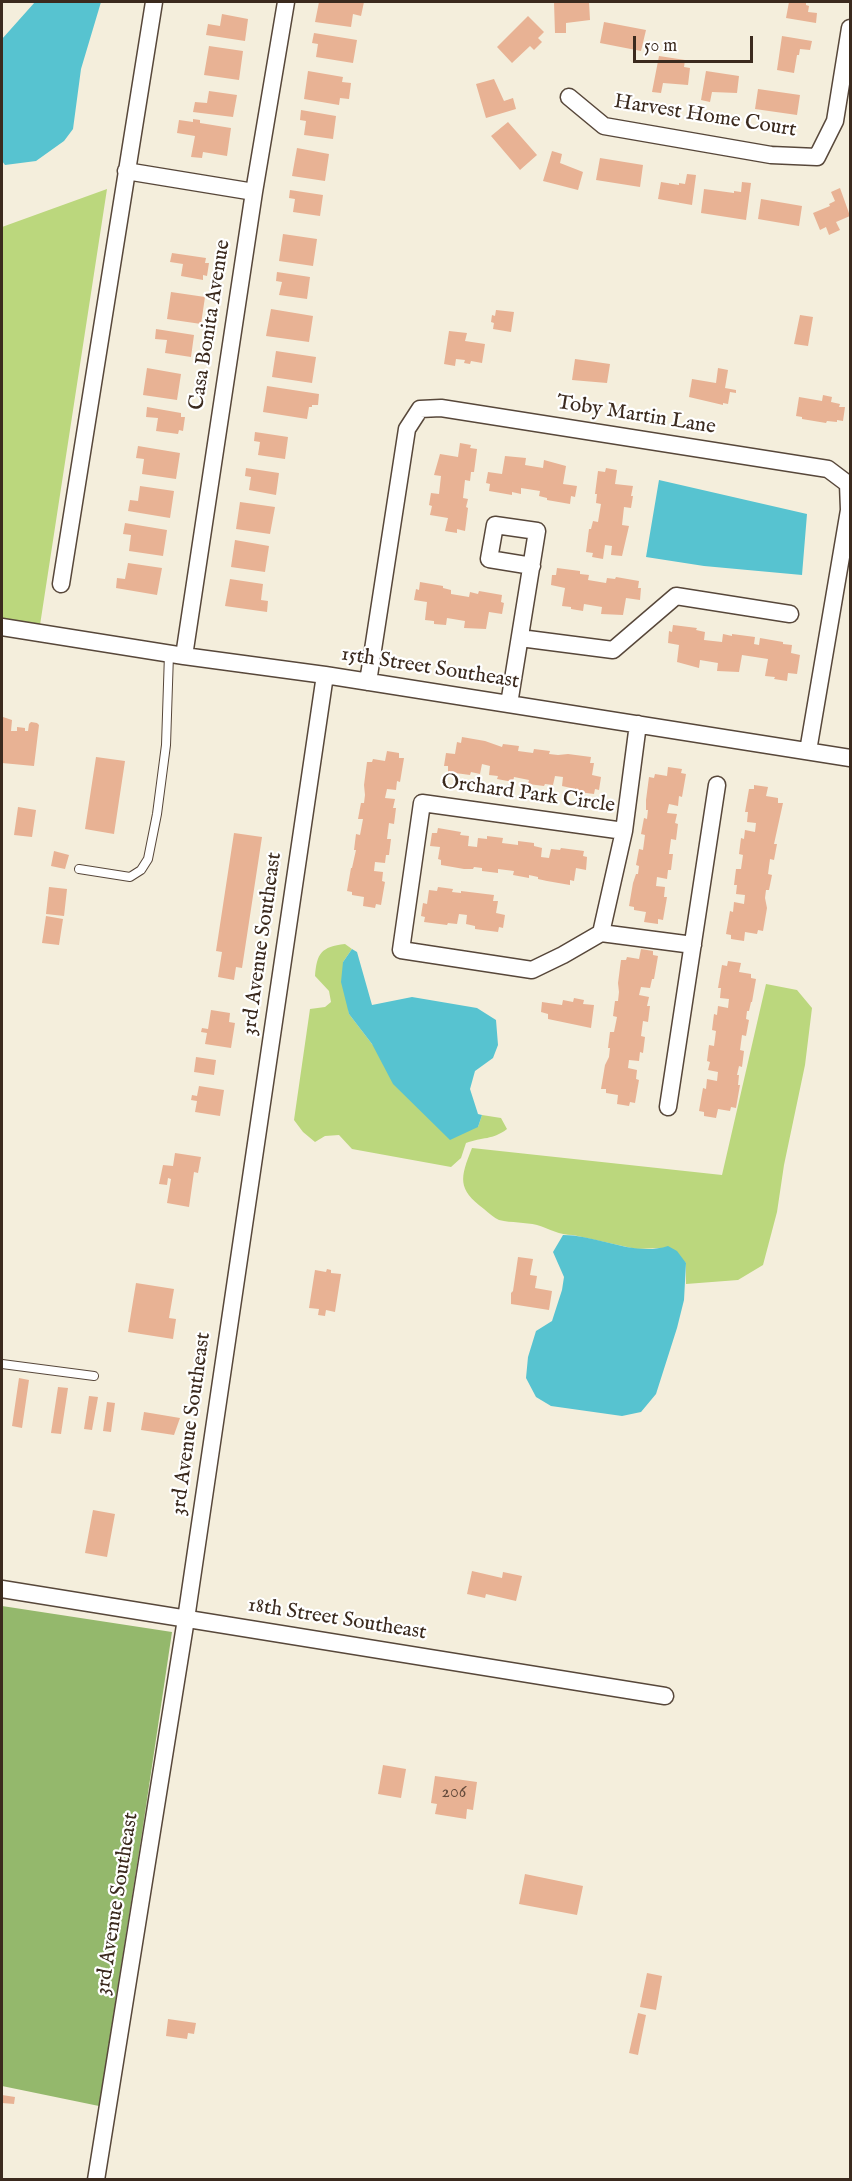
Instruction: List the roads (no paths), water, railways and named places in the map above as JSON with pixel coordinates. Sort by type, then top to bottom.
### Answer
[{"type":"street","points":[[61,584],[154,2]]},
{"type":"street","name":"Casa Bonita Avenue","points":[[177,655],[286,2]]},
{"type":"street","name":"Harvest Home Court","points":[[569,97],[604,126],[771,156],[817,157],[835,121],[850,28]]},
{"type":"street","points":[[126,171],[254,192]]},
{"type":"street","name":"Toby Martin Lane","points":[[368,681],[407,429],[420,409],[441,408],[828,469],[848,484],[849,510],[808,751]]},
{"type":"street","points":[[509,704],[537,531],[495,525],[489,559],[531,566]]},
{"type":"street","points":[[520,638],[613,650],[676,596],[790,614]]},
{"type":"street","name":"15th Street Southeast","points":[[2,627],[177,655],[368,681],[850,758]]},
{"type":"street","name":"3rd Avenue Southeast","points":[[96,2180],[186,1619],[325,675]]},
{"type":"street","name":"Orchard Park Circle","points":[[624,831],[422,803],[400,950],[532,970],[600,933],[624,831],[638,724]]},
{"type":"street","points":[[668,1107],[717,785]]},
{"type":"street","points":[[600,933],[693,945]]},
{"type":"street","name":"18th Street Southeast","points":[[2,1589],[665,1696]]},
{"type":"lane","points":[[79,868],[130,877],[141,870],[148,859],[158,814],[177,655]]},
{"type":"lane","points":[[2,1364],[94,1376]]},
{"type":"water","points":[[35,2],[101,2],[81,69],[73,129],[64,141],[36,161],[5,165],[2,161],[2,39]]},
{"type":"water","points":[[659,480],[807,514],[802,575],[704,566],[646,557]]},
{"type":"water","points":[[352,949],[357,952],[372,1005],[412,997],[477,1008],[496,1020],[498,1045],[493,1058],[475,1071],[470,1089],[478,1114],[482,1115],[478,1127],[450,1140],[393,1084],[372,1044],[349,1014],[341,982],[343,962]]},
{"type":"water","points":[[563,1235],[642,1249],[668,1246],[677,1251],[686,1263],[684,1300],[677,1328],[656,1394],[641,1412],[622,1416],[551,1406],[536,1397],[526,1378],[528,1357],[536,1331],[552,1321],[562,1290],[564,1277],[553,1252]]}]
